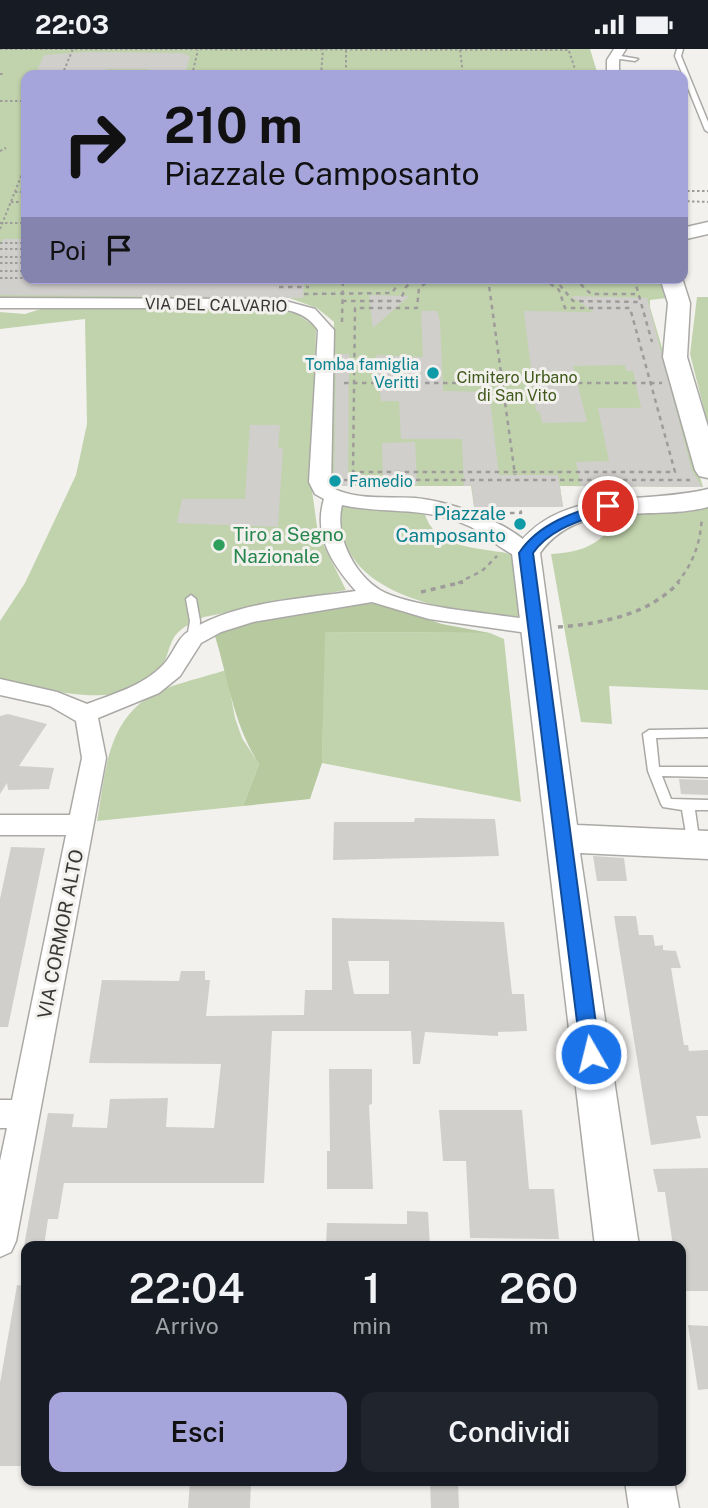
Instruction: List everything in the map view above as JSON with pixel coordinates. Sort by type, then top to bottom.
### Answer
[{"type":"street","points":[[673,284],[679,303],[675,357],[698,469]]},
{"type":"street","name":"VIA DEL CALVARIO","points":[[0,303],[270,303],[310,313],[321,321],[326,330],[319,482],[322,490],[336,488]]},
{"type":"street","points":[[535,627],[429,612],[373,594],[354,576],[335,545],[330,529],[336,488],[449,512],[486,528],[513,553],[535,627],[616,1241]]},
{"type":"street","points":[[513,553],[559,524],[608,506],[703,499]]},
{"type":"street","points":[[0,687],[65,703],[84,715],[159,682],[172,670],[193,638],[213,627],[251,615],[373,594]]},
{"type":"street","name":"VIA CORMOR ALTO","points":[[0,1241],[13,1114],[81,825],[94,758],[93,741],[84,715]]},
{"type":"street","points":[[0,825],[81,825]]},
{"type":"street","points":[[561,838],[701,845]]},
{"type":"street","points":[[651,1486],[654,1508]]},
{"type":"lane","points":[[680,49],[678,56],[684,70]]},
{"type":"lane","points":[[614,54],[635,59]]},
{"type":"lane","points":[[688,81],[708,130]]},
{"type":"lane","points":[[191,599],[195,621],[193,638]]},
{"type":"lane","points":[[708,733],[649,734],[654,771],[667,804],[708,805]]},
{"type":"lane","points":[[654,771],[708,772]]},
{"type":"lane","points":[[688,805],[701,845]]},
{"type":"path","points":[[0,49],[568,50],[575,70]]},
{"type":"path","points":[[64,70],[73,49]]},
{"type":"path","points":[[193,70],[198,50]]},
{"type":"path","points":[[321,70],[323,50]]},
{"type":"path","points":[[346,50],[346,70]]},
{"type":"path","points":[[460,50],[462,70]]},
{"type":"path","points":[[0,74],[5,74]]},
{"type":"path","points":[[0,101],[21,101]]},
{"type":"path","points":[[0,229],[21,177]]},
{"type":"path","points":[[688,191],[708,191]]},
{"type":"path","points":[[15,193],[21,192]]},
{"type":"path","points":[[688,201],[708,202]]},
{"type":"path","points":[[11,202],[21,202]]},
{"type":"path","points":[[1,223],[21,223]]},
{"type":"path","points":[[0,243],[21,243]]},
{"type":"path","points":[[0,249],[21,249]]},
{"type":"path","points":[[0,257],[21,257]]},
{"type":"path","points":[[0,263],[21,263]]},
{"type":"path","points":[[0,271],[21,271]]},
{"type":"path","points":[[0,278],[21,278]]},
{"type":"path","points":[[310,284],[309,294],[393,293],[396,284]]},
{"type":"path","points":[[341,328],[343,284]]},
{"type":"path","points":[[342,301],[400,301],[409,284]]},
{"type":"path","points":[[425,284],[419,288],[416,308],[355,308],[351,383],[353,472],[675,472],[631,307],[565,308],[559,290],[550,284]]},
{"type":"path","points":[[489,284],[515,473]]},
{"type":"path","points":[[560,284],[573,301],[641,302]]},
{"type":"path","points":[[581,284],[592,294],[639,294]]},
{"type":"path","points":[[636,284],[654,349]]},
{"type":"path","points":[[661,372],[664,383]]},
{"type":"path","points":[[351,383],[653,383]]},
{"type":"path","points":[[336,488],[691,480],[698,469]]},
{"type":"path","points":[[535,627],[608,621],[634,613],[667,594],[694,568],[702,551],[703,499]]},
{"type":"path","points":[[496,513],[521,513],[520,506]]},
{"type":"path","points":[[373,594],[453,586],[483,572],[513,553]]},
{"type":"green space","name":"Cimitero Urbano di San Vito","points":[[0,49],[590,49],[596,70],[21,70],[21,284],[663,284],[667,298],[650,300],[650,307],[703,487],[560,486],[563,507],[474,507],[471,486],[328,486],[334,322],[317,308],[289,298],[0,298]]},
{"type":"green space","points":[[697,297],[708,297],[708,425],[690,354]]},
{"type":"green space","points":[[47,307],[262,307],[295,313],[316,327],[312,490],[318,534],[346,590],[204,617],[176,635],[157,673],[141,685],[122,692],[81,695],[0,679],[0,621],[25,583],[76,475],[87,424],[85,319],[0,329],[0,312],[25,314]]},
{"type":"green space","points":[[350,504],[424,511],[429,524],[448,540],[515,556],[523,620],[434,605],[379,582],[358,564],[344,540],[339,509]]},
{"type":"green space","points":[[708,505],[708,690],[609,686],[612,724],[581,722],[551,554],[577,550],[600,539],[610,525],[609,510]]},
{"type":"green space","points":[[353,603],[379,604],[442,624],[490,633],[325,632],[322,763],[310,799],[243,806],[259,764],[237,718],[215,636],[239,624]]},
{"type":"green space","points":[[324,632],[490,633],[504,639],[521,802],[322,763]]},
{"type":"green space","points":[[226,670],[235,718],[242,738],[259,764],[243,806],[97,821],[110,752],[124,721],[135,708],[167,688]]},
{"type":"building","points":[[86,52],[181,53],[190,56],[186,70],[37,70],[44,55]]},
{"type":"building","points":[[3,239],[21,239],[21,284],[304,284],[303,298],[0,295],[0,246]]},
{"type":"building","points":[[369,295],[409,296],[373,328]]},
{"type":"building","points":[[571,296],[647,298],[692,471],[702,487],[581,486],[576,462],[609,461],[598,408],[641,408],[633,371],[626,371],[625,365],[573,366],[587,422],[542,423],[540,412],[536,411],[524,311],[594,312]]},
{"type":"building","points":[[421,311],[437,311],[440,321],[443,391],[489,392],[499,475],[558,475],[563,507],[474,507],[472,486],[464,486],[462,439],[401,439],[399,401],[381,401],[376,355],[423,357]]},
{"type":"building","points":[[336,354],[349,354],[348,486],[334,485]]},
{"type":"building","points":[[250,425],[280,425],[278,448],[283,448],[278,527],[177,523],[182,499],[245,499]]},
{"type":"building","points":[[415,442],[417,485],[383,485],[382,443]]},
{"type":"building","points":[[8,714],[47,724],[19,766],[54,768],[49,789],[8,790],[7,783],[0,794],[0,716]]},
{"type":"building","points":[[679,779],[708,780],[708,795],[681,794]]},
{"type":"building","points":[[415,818],[495,819],[499,856],[333,860],[334,822],[414,822]]},
{"type":"building","points":[[11,847],[45,848],[8,1027],[0,1027],[0,899]]},
{"type":"building","points":[[593,856],[624,858],[627,881],[597,881]]},
{"type":"building","points":[[614,916],[636,916],[639,935],[653,935],[655,946],[663,945],[663,950],[676,951],[681,968],[671,968],[684,1045],[688,1045],[689,1051],[708,1050],[708,1116],[696,1116],[701,1138],[651,1145]]},
{"type":"building","points":[[332,918],[504,922],[512,994],[524,994],[527,1031],[498,1032],[498,1036],[425,1032],[420,1064],[413,1064],[411,1031],[272,1031],[264,1183],[64,1183],[58,1219],[48,1219],[45,1241],[25,1241],[48,1113],[74,1114],[72,1127],[107,1128],[110,1099],[168,1098],[166,1127],[214,1128],[221,1064],[89,1063],[102,980],[179,981],[181,971],[205,971],[205,980],[210,980],[206,1016],[304,1015],[305,990],[332,990]],"holes":[[[348,961],[389,961],[389,994],[354,994]]]},
{"type":"building","points":[[329,1069],[372,1069],[372,1104],[369,1105],[373,1189],[327,1189],[327,1151],[330,1151]]},
{"type":"building","points":[[439,1110],[522,1110],[529,1189],[554,1189],[559,1239],[470,1238],[466,1161],[443,1161]]},
{"type":"building","points":[[708,1168],[708,1291],[686,1291],[686,1241],[672,1241],[665,1192],[658,1192],[653,1169]]},
{"type":"building","points":[[407,1211],[428,1212],[430,1241],[326,1241],[327,1223],[407,1224]]},
{"type":"building","points":[[17,1285],[21,1285],[21,1466],[0,1466],[0,1383]]},
{"type":"building","points":[[688,1325],[708,1326],[708,1389],[698,1390]]},
{"type":"building","points":[[190,1486],[251,1486],[250,1508],[188,1508]]},
{"type":"building","points":[[430,1486],[458,1486],[459,1508],[431,1508]]},
{"type":"place","name":"Tomba famiglia Veritti","points":[[433,373]]},
{"type":"place","name":"Famedio","points":[[335,481]]},
{"type":"place","name":"Piazzale Camposanto","points":[[520,524]]},
{"type":"place","name":"Tiro a Segno Nazionale","points":[[219,545]]},
{"type":"route","points":[[591,1054],[526,553],[545,532],[590,511],[608,506]]}]
